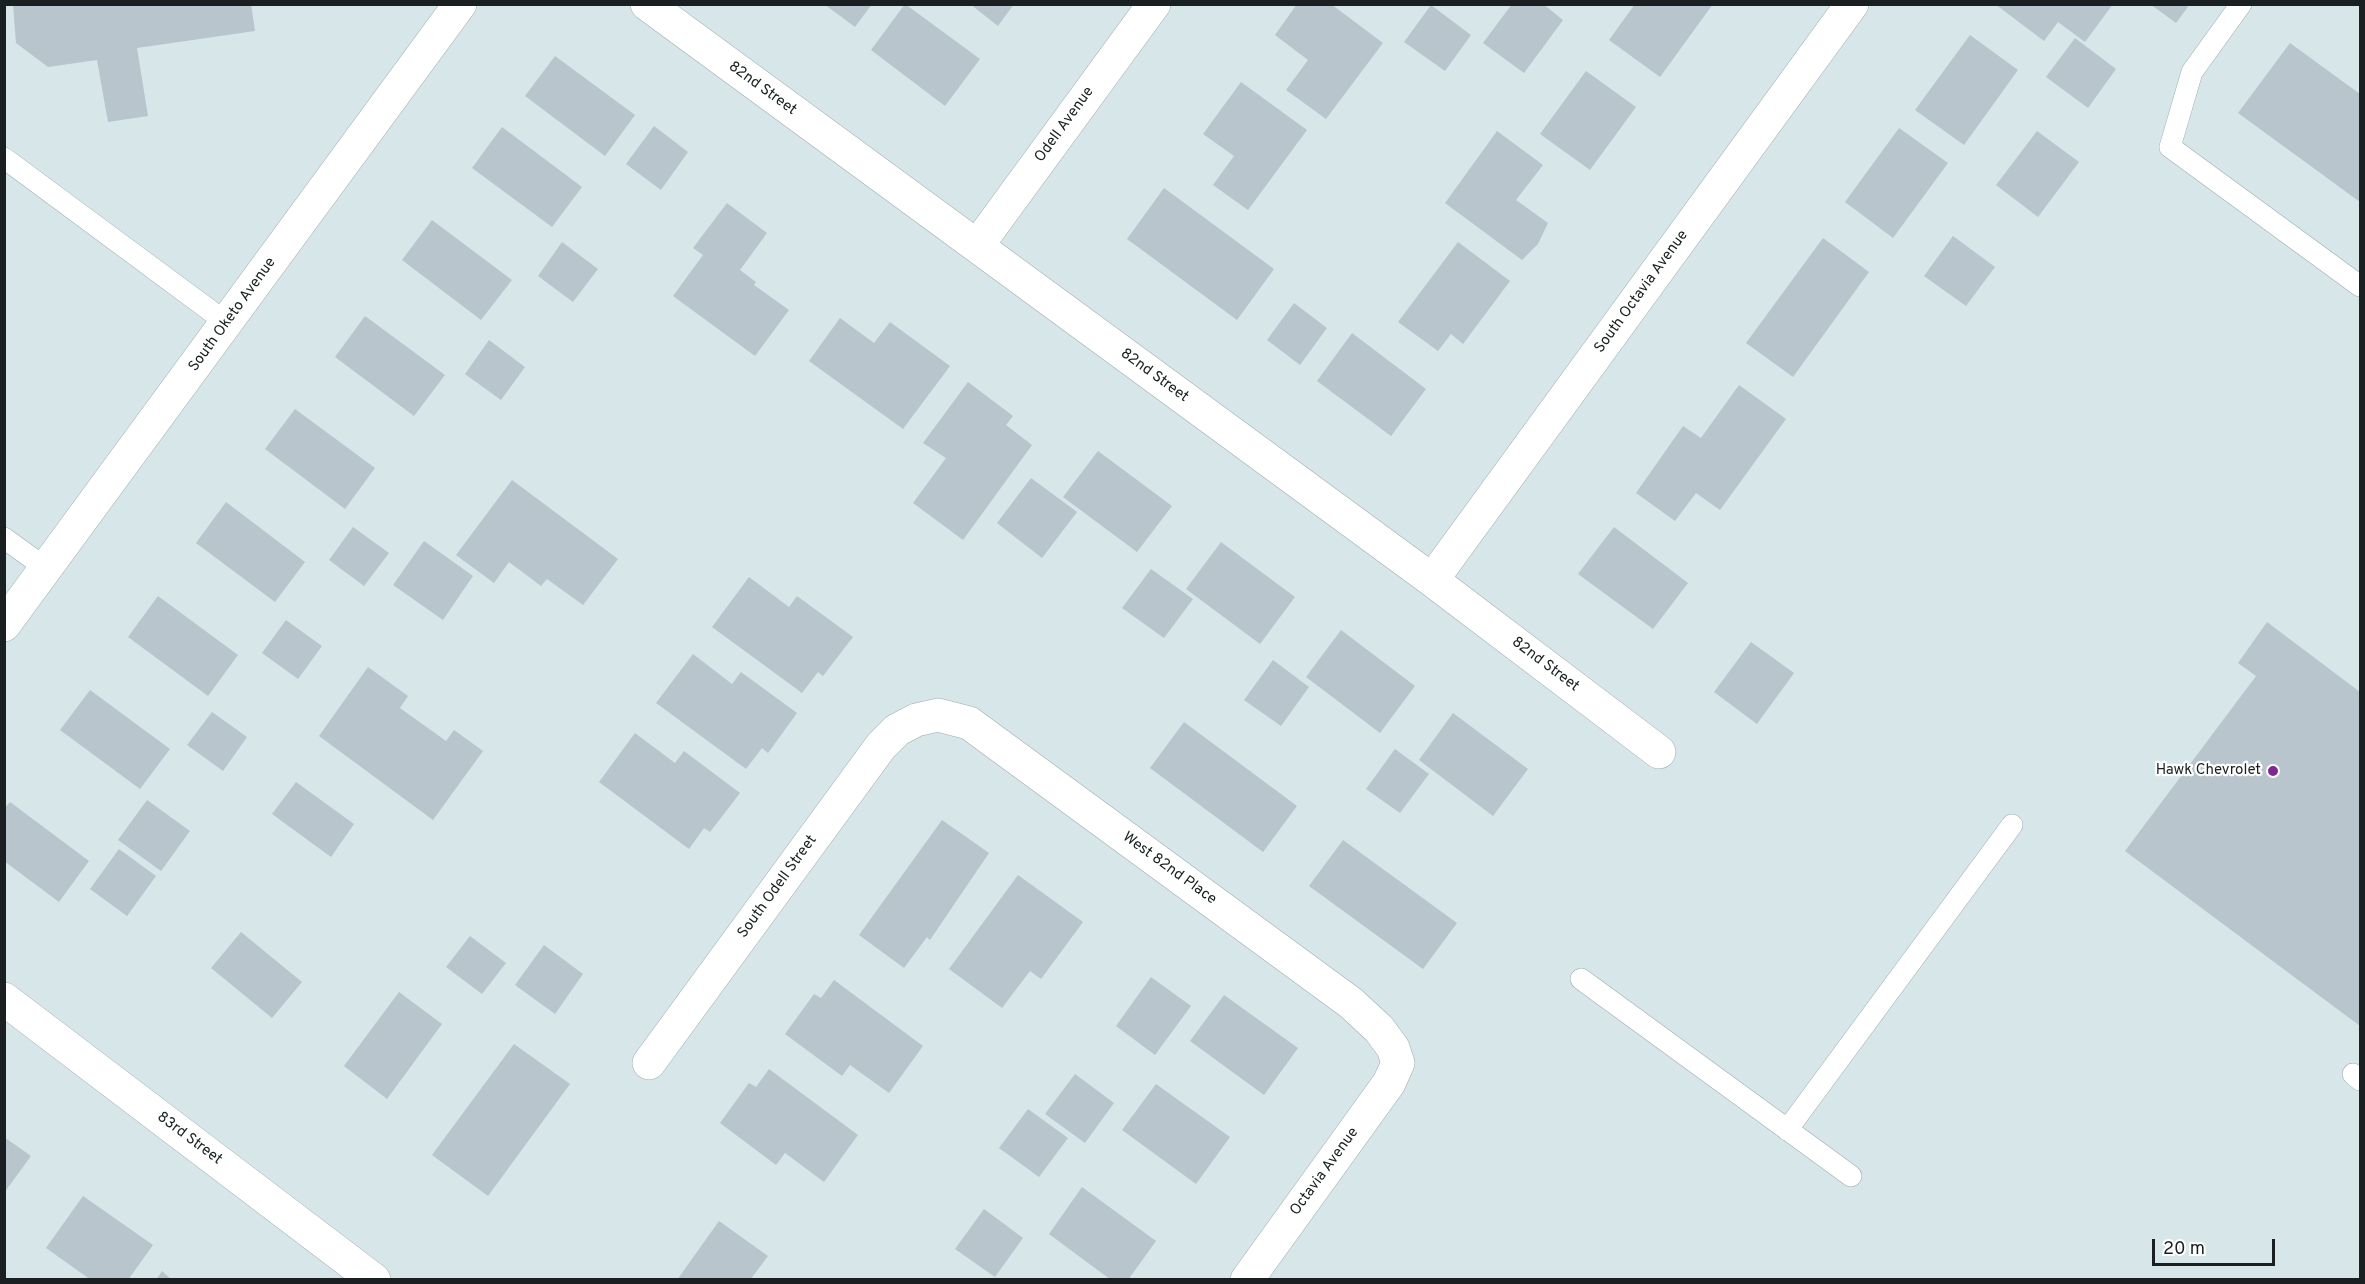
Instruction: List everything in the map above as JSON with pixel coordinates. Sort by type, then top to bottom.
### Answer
[{"type":"street","name":"South Oketo Avenue","points":[[4,624],[47,569],[460,4]]},
{"type":"street","name":"82nd Street","points":[[647,4],[1432,580],[1659,752]]},
{"type":"street","name":"Odell Avenue","points":[[977,246],[1154,4]]},
{"type":"street","name":"South Octavia Avenue","points":[[1432,580],[1852,4]]},
{"type":"street","name":"West 82nd Place","points":[[916,720],[938,715],[969,723],[1351,1003],[1379,1029],[1393,1048],[1398,1063]]},
{"type":"street","name":"South Odell Street","points":[[649,1063],[881,746],[897,730],[916,720]]},
{"type":"street","name":"83rd Street","points":[[4,999],[374,1280]]},
{"type":"street","name":"Octavia Avenue","points":[[1247,1280],[1389,1083],[1398,1063]]},
{"type":"lane","points":[[2241,4],[2192,72],[2170,147],[2361,286]]},
{"type":"lane","points":[[4,158],[227,323]]},
{"type":"lane","points":[[4,538],[47,569]]},
{"type":"lane","points":[[1787,1130],[2012,825]]},
{"type":"lane","points":[[1581,980],[1851,1176]]},
{"type":"building","points":[[13,4],[251,4],[255,31],[137,48],[148,116],[108,122],[97,60],[48,67],[16,43]]},
{"type":"building","points":[[824,4],[872,4],[855,27]]},
{"type":"building","points":[[905,4],[980,59],[945,106],[871,50]]},
{"type":"building","points":[[970,4],[1014,4],[998,26]]},
{"type":"building","points":[[1297,4],[1331,4],[1383,43],[1326,119],[1286,90],[1308,60],[1275,35]]},
{"type":"building","points":[[1512,4],[1543,4],[1563,20],[1524,73],[1483,43]]},
{"type":"building","points":[[1635,4],[1713,4],[1660,77],[1609,40]]},
{"type":"building","points":[[1995,4],[2113,4],[2085,42],[2058,22],[2044,41]]},
{"type":"building","points":[[2150,4],[2190,4],[2176,23]]},
{"type":"building","points":[[1431,5],[1471,35],[1445,71],[1404,42]]},
{"type":"building","points":[[1970,35],[2018,70],[1964,145],[1915,110]]},
{"type":"building","points":[[2075,38],[2116,69],[2088,108],[2046,77]]},
{"type":"building","points":[[2290,43],[2360,94],[2360,202],[2238,113]]},
{"type":"building","points":[[555,56],[635,115],[605,156],[525,96]]},
{"type":"building","points":[[1586,71],[1636,107],[1590,170],[1540,134]]},
{"type":"building","points":[[1241,82],[1307,130],[1248,210],[1213,185],[1234,156],[1203,134]]},
{"type":"building","points":[[654,126],[688,152],[661,190],[626,164]]},
{"type":"building","points":[[502,127],[582,187],[552,227],[472,168]]},
{"type":"building","points":[[1899,128],[1948,163],[1893,238],[1845,202]]},
{"type":"building","points":[[1497,131],[1543,165],[1516,200],[1548,223],[1538,244],[1522,260],[1445,203]]},
{"type":"building","points":[[2037,131],[2079,162],[2038,217],[1996,185]]},
{"type":"building","points":[[1164,188],[1274,269],[1237,320],[1127,239]]},
{"type":"building","points":[[727,203],[767,233],[740,270],[756,282],[754,285],[789,310],[755,356],[673,296],[703,255],[693,248]]},
{"type":"building","points":[[432,220],[512,280],[481,320],[402,260]]},
{"type":"building","points":[[1953,236],[1995,267],[1966,306],[1924,276]]},
{"type":"building","points":[[1823,238],[1869,272],[1793,377],[1746,343]]},
{"type":"building","points":[[562,242],[598,269],[573,302],[538,276]]},
{"type":"building","points":[[1458,242],[1510,281],[1463,344],[1451,334],[1438,351],[1398,322]]},
{"type":"building","points":[[1294,303],[1327,328],[1300,365],[1267,340]]},
{"type":"building","points":[[365,316],[445,375],[414,416],[335,357]]},
{"type":"building","points":[[840,318],[874,343],[890,322],[950,366],[903,429],[809,361]]},
{"type":"building","points":[[1352,333],[1426,389],[1391,436],[1317,381]]},
{"type":"building","points":[[489,340],[525,367],[501,400],[465,374]]},
{"type":"building","points":[[968,382],[1013,416],[1006,425],[1032,445],[963,540],[913,503],[946,458],[923,443]]},
{"type":"building","points":[[1739,385],[1786,419],[1720,510],[1696,493],[1675,521],[1636,493],[1683,426],[1701,438]]},
{"type":"building","points":[[295,409],[375,468],[345,509],[265,449]]},
{"type":"building","points":[[1098,451],[1172,506],[1137,552],[1063,497]]},
{"type":"building","points":[[1031,478],[1077,512],[1042,558],[997,523]]},
{"type":"building","points":[[512,480],[618,559],[583,605],[547,579],[541,586],[509,562],[494,583],[456,555]]},
{"type":"building","points":[[226,502],[305,562],[275,602],[196,543]]},
{"type":"building","points":[[353,527],[389,553],[364,586],[329,560]]},
{"type":"building","points":[[1614,527],[1688,583],[1653,629],[1578,574]]},
{"type":"building","points":[[424,541],[473,576],[443,620],[393,585]]},
{"type":"building","points":[[1221,542],[1295,597],[1260,644],[1186,589]]},
{"type":"building","points":[[1151,569],[1193,599],[1164,638],[1122,608]]},
{"type":"building","points":[[749,577],[789,607],[797,596],[853,637],[823,676],[818,672],[802,693],[712,627]]},
{"type":"building","points":[[158,596],[238,655],[208,696],[128,637]]},
{"type":"building","points":[[286,620],[322,646],[298,679],[262,653]]},
{"type":"building","name":"Hawk Chevrolet","points":[[2267,622],[2360,692],[2360,1026],[2125,851],[2256,676],[2238,663]]},
{"type":"building","points":[[1341,630],[1415,686],[1380,733],[1306,677]]},
{"type":"building","points":[[1751,642],[1794,673],[1757,724],[1714,692]]},
{"type":"building","points":[[693,654],[732,684],[741,672],[797,713],[768,753],[762,748],[746,769],[656,703]]},
{"type":"building","points":[[1273,660],[1309,687],[1281,726],[1244,700]]},
{"type":"building","points":[[368,667],[408,696],[400,708],[446,741],[454,730],[483,751],[433,820],[319,736]]},
{"type":"building","points":[[90,690],[170,749],[140,789],[60,730]]},
{"type":"building","points":[[212,712],[247,737],[223,771],[187,745]]},
{"type":"building","points":[[1453,713],[1528,769],[1493,816],[1419,760]]},
{"type":"building","points":[[1184,722],[1297,806],[1263,852],[1150,768]]},
{"type":"building","points":[[635,733],[675,763],[684,751],[740,793],[710,832],[704,828],[689,849],[599,782]]},
{"type":"building","points":[[1395,749],[1429,774],[1400,813],[1366,789]]},
{"type":"building","points":[[296,782],[354,824],[331,857],[272,814]]},
{"type":"building","points":[[147,800],[190,831],[161,871],[118,840]]},
{"type":"building","points":[[10,802],[89,861],[59,902],[4,861],[4,809]]},
{"type":"building","points":[[942,820],[989,853],[930,940],[927,937],[904,968],[859,935]]},
{"type":"building","points":[[1343,840],[1457,923],[1423,969],[1309,886]]},
{"type":"building","points":[[119,849],[156,876],[127,916],[90,889]]},
{"type":"building","points":[[1018,875],[1083,922],[1041,979],[1030,971],[1002,1008],[949,969]]},
{"type":"building","points":[[241,932],[302,982],[272,1018],[211,968]]},
{"type":"building","points":[[470,936],[506,963],[482,994],[446,967]]},
{"type":"building","points":[[544,945],[583,974],[555,1014],[515,985]]},
{"type":"building","points":[[1151,977],[1191,1006],[1155,1055],[1116,1026]]},
{"type":"building","points":[[834,980],[923,1046],[889,1093],[850,1065],[842,1076],[785,1034],[814,994],[821,998]]},
{"type":"building","points":[[399,992],[442,1024],[387,1099],[344,1066]]},
{"type":"building","points":[[1224,995],[1298,1048],[1264,1095],[1190,1041]]},
{"type":"building","points":[[514,1044],[570,1084],[488,1196],[432,1155]]},
{"type":"building","points":[[769,1069],[858,1135],[824,1182],[785,1153],[776,1165],[720,1123],[749,1083],[756,1087]]},
{"type":"building","points":[[1075,1074],[1114,1103],[1085,1143],[1045,1114]]},
{"type":"building","points":[[1156,1084],[1230,1137],[1196,1184],[1122,1130]]},
{"type":"building","points":[[1028,1109],[1068,1138],[1039,1177],[999,1148]]},
{"type":"building","points":[[4,1137],[31,1156],[4,1193]]},
{"type":"building","points":[[1082,1187],[1156,1241],[1128,1280],[1111,1280],[1049,1234]]},
{"type":"building","points":[[83,1196],[153,1245],[128,1280],[91,1280],[46,1248]]},
{"type":"building","points":[[984,1209],[1023,1238],[995,1277],[955,1249]]},
{"type":"building","points":[[719,1221],[768,1256],[750,1280],[677,1280]]},
{"type":"building","points":[[162,1271],[172,1280],[156,1280]]},
{"type":"place","name":"Hawk Chevrolet","points":[[2273,771]]}]
